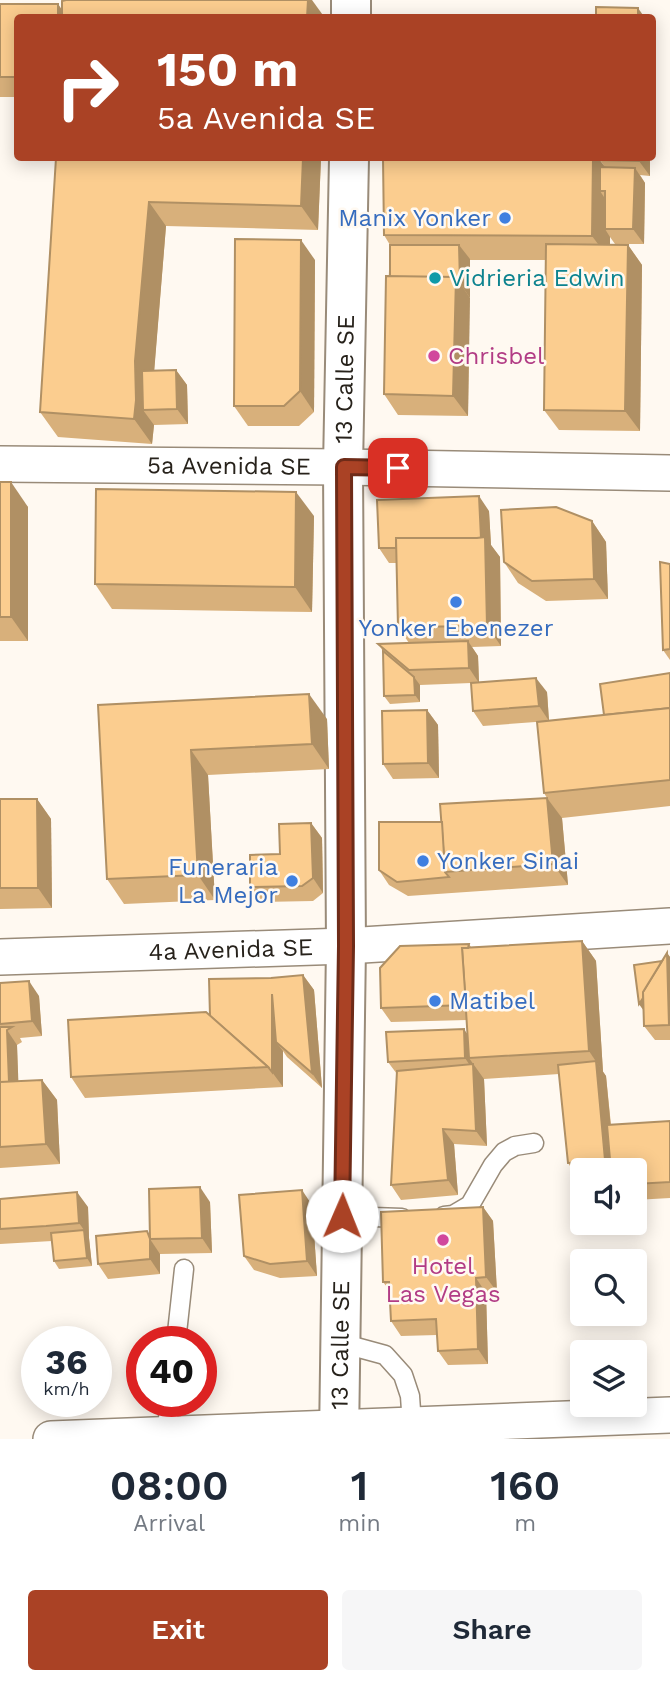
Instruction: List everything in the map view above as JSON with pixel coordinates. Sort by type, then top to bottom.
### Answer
[{"type":"street","name":"13 Calle SE","points":[[339,1433],[346,946],[344,467],[349,161]]},
{"type":"street","name":"5a Avenida SE","points":[[0,464],[670,473]]},
{"type":"street","name":"4a Avenida SE","points":[[0,957],[346,946],[670,926]]},
{"type":"street","points":[[51,1439],[168,1418],[339,1433],[412,1425],[670,1415]]},
{"type":"lane","points":[[342,1216],[388,1218],[453,1215],[470,1205],[493,1165],[504,1152],[515,1146],[534,1143]]},
{"type":"lane","points":[[178,1326],[184,1269]]},
{"type":"lane","points":[[341,1343],[385,1355],[403,1375],[410,1396],[412,1425]]},
{"type":"building","points":[[308,0],[307,14],[62,14],[62,1]]},
{"type":"building","points":[[0,4],[58,4],[58,14],[14,14],[14,77],[0,77]]},
{"type":"building","points":[[596,7],[638,8],[638,14],[596,14]]},
{"type":"building","points":[[56,161],[303,161],[301,206],[149,202],[135,361],[134,419],[40,412]]},
{"type":"building","name":"Manix Yonker","points":[[383,161],[593,161],[592,236],[384,235]]},
{"type":"building","points":[[600,167],[635,168],[633,229],[605,229],[605,191],[600,191]]},
{"type":"building","points":[[235,239],[301,240],[300,391],[284,406],[234,406]]},
{"type":"building","points":[[546,244],[628,245],[625,411],[544,410]]},
{"type":"building","points":[[390,245],[459,245],[460,283],[456,277],[390,277]]},
{"type":"building","name":"Chrisbel","points":[[386,276],[456,277],[453,396],[384,394]]},
{"type":"building","points":[[176,370],[177,409],[143,410],[142,371]]},
{"type":"building","points":[[0,482],[11,482],[11,617],[0,617]]},
{"type":"building","points":[[96,489],[296,492],[295,587],[95,584]]},
{"type":"building","points":[[479,496],[481,538],[396,538],[396,548],[379,548],[377,500]]},
{"type":"building","points":[[556,507],[592,521],[594,579],[532,581],[504,562],[501,510]]},
{"type":"building","name":"Yonker Ebenezer","points":[[485,537],[487,626],[398,627],[396,538]]},
{"type":"building","points":[[660,562],[670,564],[670,649],[663,650]]},
{"type":"building","points":[[468,641],[469,668],[409,670],[378,644]]},
{"type":"building","points":[[383,651],[414,677],[415,695],[384,696]]},
{"type":"building","points":[[670,673],[670,708],[604,715],[600,684]]},
{"type":"building","points":[[536,678],[539,706],[473,711],[471,683]]},
{"type":"building","points":[[309,694],[312,744],[191,750],[198,875],[107,879],[98,705]]},
{"type":"building","points":[[670,708],[670,780],[544,793],[537,722]]},
{"type":"building","points":[[427,710],[428,763],[383,764],[382,711]]},
{"type":"building","points":[[547,798],[553,864],[445,872],[440,804]]},
{"type":"building","points":[[0,799],[37,799],[38,888],[0,888]]},
{"type":"building","name":"Yonker Sinai","points":[[379,822],[442,822],[445,872],[449,877],[397,882],[379,870]]},
{"type":"building","points":[[311,823],[313,878],[302,886],[250,887],[250,855],[280,854],[279,824]]},
{"type":"building","points":[[582,941],[589,1051],[469,1058],[462,948]]},
{"type":"building","name":"Matibel","points":[[469,944],[468,948],[462,948],[466,1005],[381,1008],[380,968],[400,946]]},
{"type":"building","points":[[667,953],[669,1025],[644,1026],[643,992]]},
{"type":"building","points":[[662,961],[643,992],[639,1004],[634,965]]},
{"type":"building","points":[[303,975],[312,1073],[276,1042],[272,994],[272,1072],[210,1016],[209,979]]},
{"type":"building","points":[[29,981],[32,1021],[0,1024],[0,983]]},
{"type":"building","points":[[206,1012],[268,1067],[71,1077],[68,1020]]},
{"type":"building","points":[[0,1027],[12,1027],[7,1030],[9,1082],[0,1082]]},
{"type":"building","points":[[464,1029],[465,1058],[388,1062],[386,1032]]},
{"type":"building","points":[[596,1061],[605,1158],[570,1158],[568,1163],[558,1065]]},
{"type":"building","points":[[473,1064],[476,1131],[443,1129],[448,1180],[391,1185],[397,1071]]},
{"type":"building","points":[[42,1080],[46,1144],[0,1147],[0,1082]]},
{"type":"building","points":[[670,1121],[670,1182],[647,1183],[647,1158],[610,1158],[607,1125]]},
{"type":"building","points":[[200,1187],[202,1238],[150,1239],[149,1189]]},
{"type":"building","points":[[302,1190],[307,1261],[270,1264],[244,1256],[239,1195]]},
{"type":"building","points":[[77,1192],[79,1223],[0,1229],[0,1199]]},
{"type":"building","points":[[483,1207],[486,1277],[476,1278],[478,1349],[438,1351],[436,1319],[391,1321],[389,1282],[383,1282],[381,1212]]},
{"type":"building","points":[[84,1230],[87,1258],[54,1261],[51,1233]]},
{"type":"building","points":[[147,1231],[150,1239],[150,1259],[98,1264],[96,1236]]},
{"type":"place","name":"Manix Yonker","points":[[505,218]]},
{"type":"place","name":"Vidrieria Edwin","points":[[435,278]]},
{"type":"place","name":"Chrisbel","points":[[434,356]]},
{"type":"place","name":"Yonker Ebenezer","points":[[456,602]]},
{"type":"place","name":"Yonker Sinai","points":[[423,861]]},
{"type":"place","name":"Funeraria La Mejor","points":[[292,881]]},
{"type":"place","name":"Matibel","points":[[435,1001]]},
{"type":"place","name":"Hotel Las Vegas","points":[[443,1240]]},
{"type":"route","points":[[342,1216],[346,946],[344,467],[398,468]]}]
